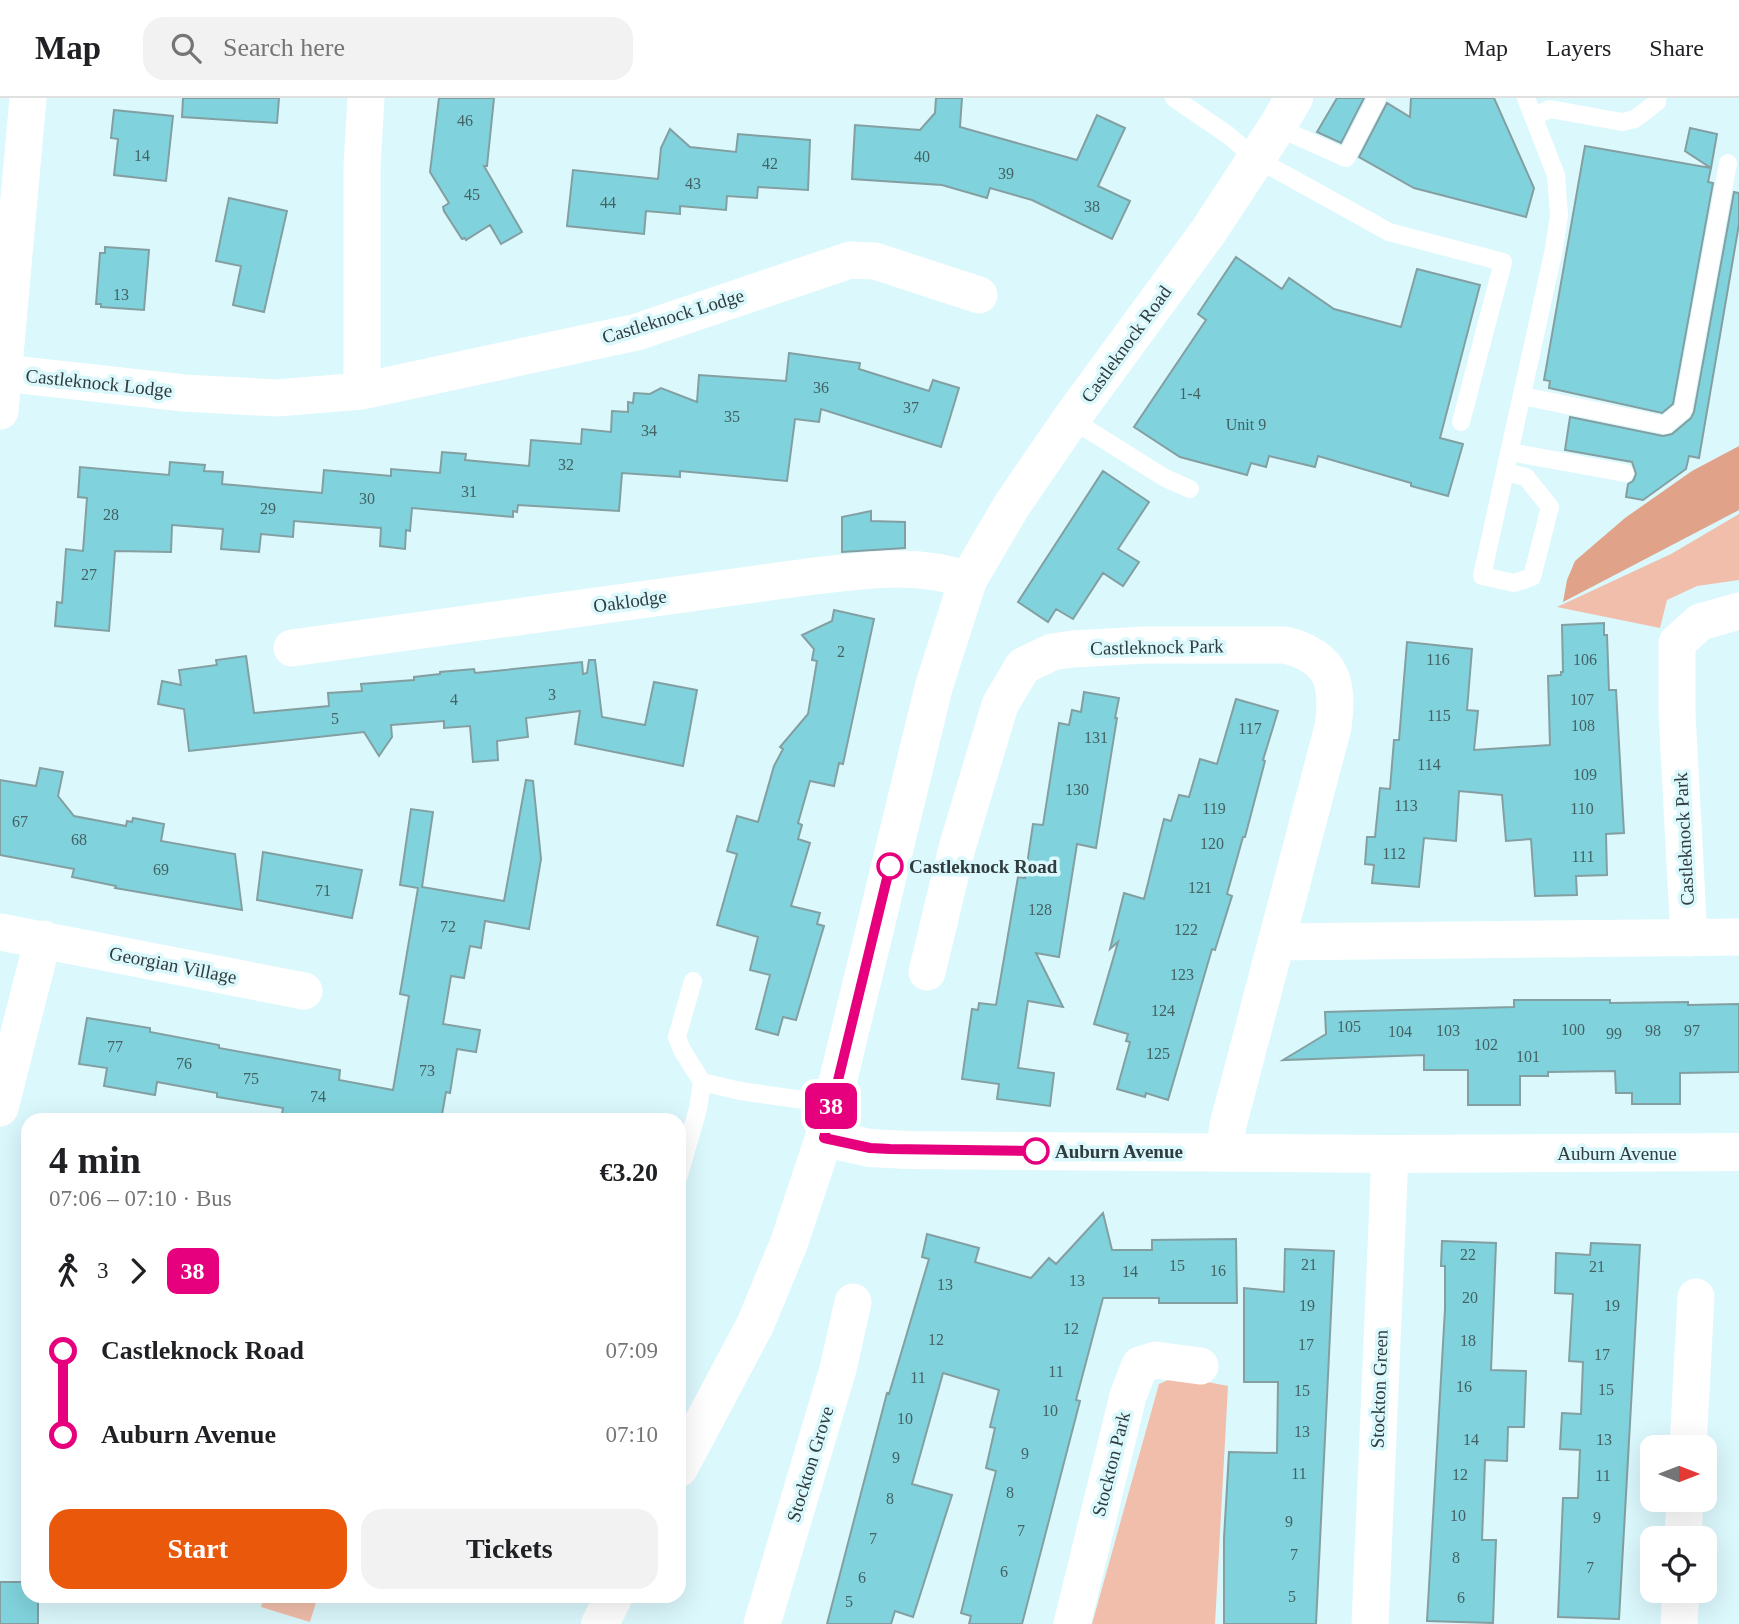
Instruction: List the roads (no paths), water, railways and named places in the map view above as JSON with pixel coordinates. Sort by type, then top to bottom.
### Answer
[{"type":"main road","name":"Castleknock Road","points":[[686,1455],[755,1325],[789,1243],[828,1121],[934,686],[968,580],[1012,505],[1208,232],[1285,113]]},
{"type":"main road","name":"Auburn Avenue","points":[[828,1121],[870,1148],[908,1150],[1390,1154],[1739,1152]]},
{"type":"main road","points":[[600,1624],[610,1603]]},
{"type":"street","name":"Castleknock Lodge","points":[[0,411],[28,98]]},
{"type":"street","points":[[362,391],[362,166],[366,98]]},
{"type":"street","name":"Castleknock Lodge","points":[[3,373],[184,393],[276,398],[362,391],[636,332],[850,260],[875,261],[979,295]]},
{"type":"street","name":"Oaklodge","points":[[292,648],[814,576],[918,569],[944,572],[968,580]]},
{"type":"street","name":"Castleknock Park","points":[[1689,938],[1677,713],[1677,643],[1700,622],[1739,611]]},
{"type":"street","name":"Castleknock Park","points":[[927,972],[957,848],[1000,705],[1023,666],[1052,652],[1073,649],[1145,645],[1285,645],[1302,649],[1333,679],[1336,704],[1333,727],[1228,1125],[1224,1153]]},
{"type":"street","name":"Georgian Village","points":[[0,932],[304,991]]},
{"type":"street","points":[[1276,942],[1739,937]]},
{"type":"street","points":[[0,1108],[10,1027],[43,939]]},
{"type":"street","name":"Stockton Green","points":[[1370,1624],[1390,1154]]},
{"type":"street","points":[[1689,1435],[1696,1297]]},
{"type":"street","name":"Stockton Grove","points":[[762,1624],[838,1369],[853,1302]]},
{"type":"street","name":"Stockton Park","points":[[1072,1624],[1128,1396],[1140,1366],[1156,1360],[1200,1366]]},
{"type":"street","points":[[1679,1624],[1680,1603]]},
{"type":"lane","points":[[1174,98],[1228,135],[1255,158],[1389,232],[1503,262],[1461,422]]},
{"type":"lane","points":[[1285,113],[1346,158],[1377,98]]},
{"type":"lane","points":[[1505,472],[1525,477],[1550,507],[1532,577],[1514,583],[1482,576],[1559,215],[1556,175],[1525,98]]},
{"type":"lane","points":[[1534,116],[1550,109],[1622,122],[1635,119],[1651,109],[1657,98]]},
{"type":"lane","points":[[1522,396],[1665,425],[1684,410],[1728,163]]},
{"type":"lane","points":[[1072,419],[1165,478],[1190,489]]},
{"type":"lane","points":[[1510,452],[1625,473]]},
{"type":"lane","points":[[686,1151],[698,1109],[702,1082],[677,1037],[693,981]]},
{"type":"lane","points":[[702,1082],[740,1091],[828,1121]]},
{"type":"place","name":"Castleknock Road","points":[[890,866]]},
{"type":"place","name":"Auburn Avenue","points":[[1036,1151]]}]
